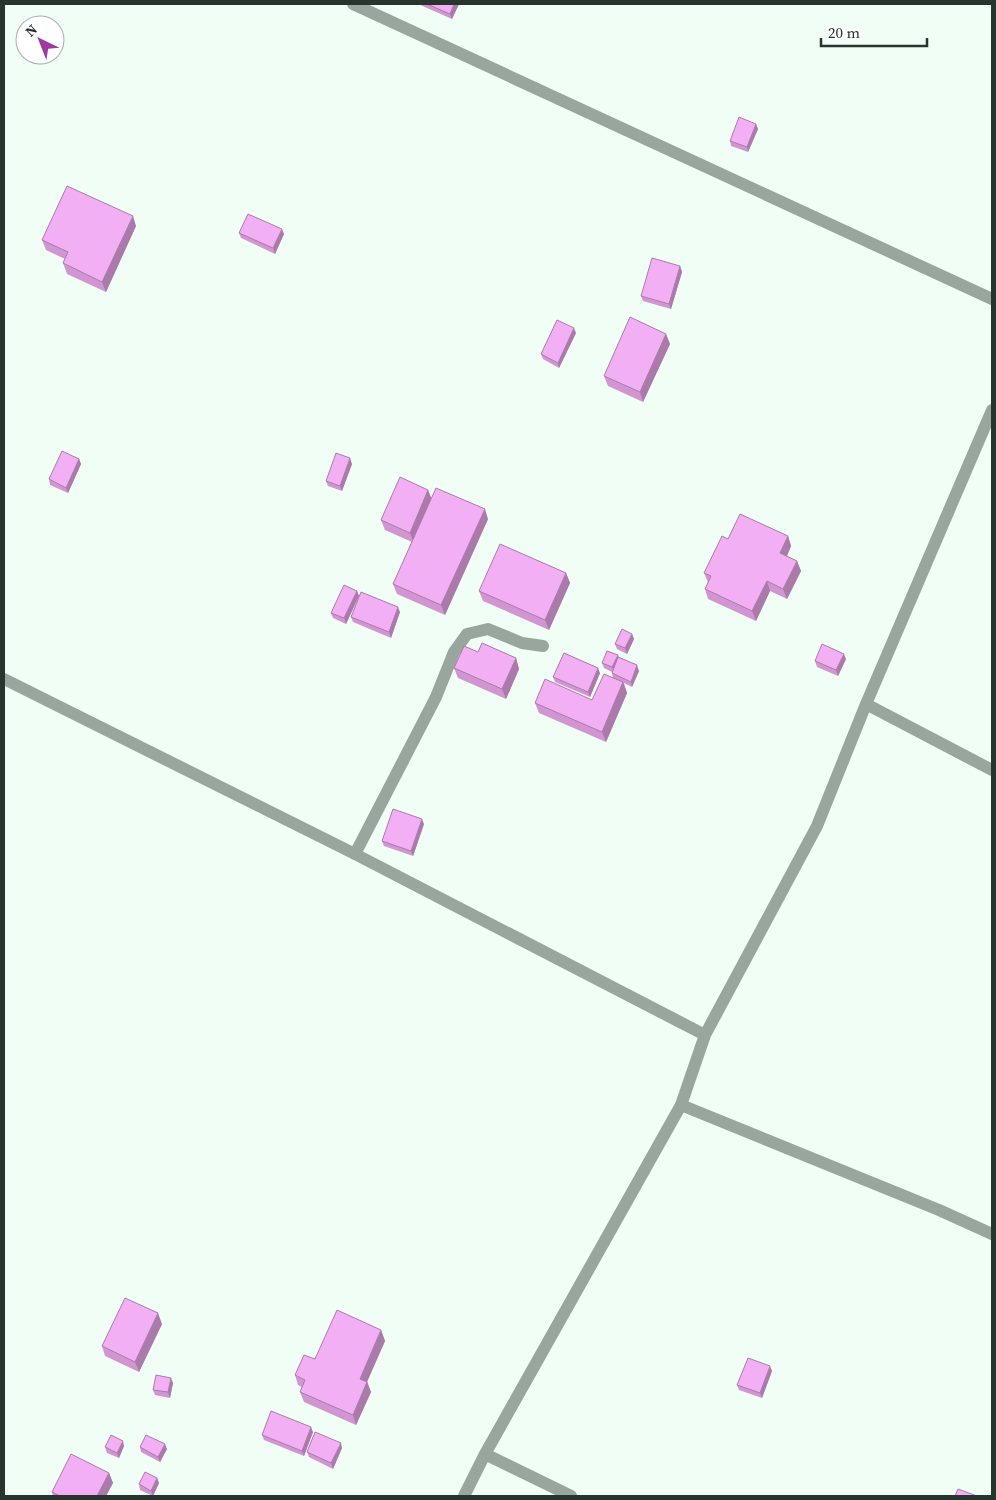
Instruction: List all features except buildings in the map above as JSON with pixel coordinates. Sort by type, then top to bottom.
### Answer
[{"type":"street","points":[[353,4],[992,299]]},
{"type":"street","points":[[464,1496],[485,1454],[681,1105],[705,1035],[817,826],[866,704],[992,410]]},
{"type":"street","points":[[355,854],[436,697],[454,652],[467,634],[488,629],[522,643],[543,646]]},
{"type":"street","points":[[4,679],[355,854],[705,1035]]},
{"type":"street","points":[[866,704],[992,770]]},
{"type":"street","points":[[681,1105],[939,1210],[992,1234]]},
{"type":"street","points":[[485,1454],[571,1496]]}]
